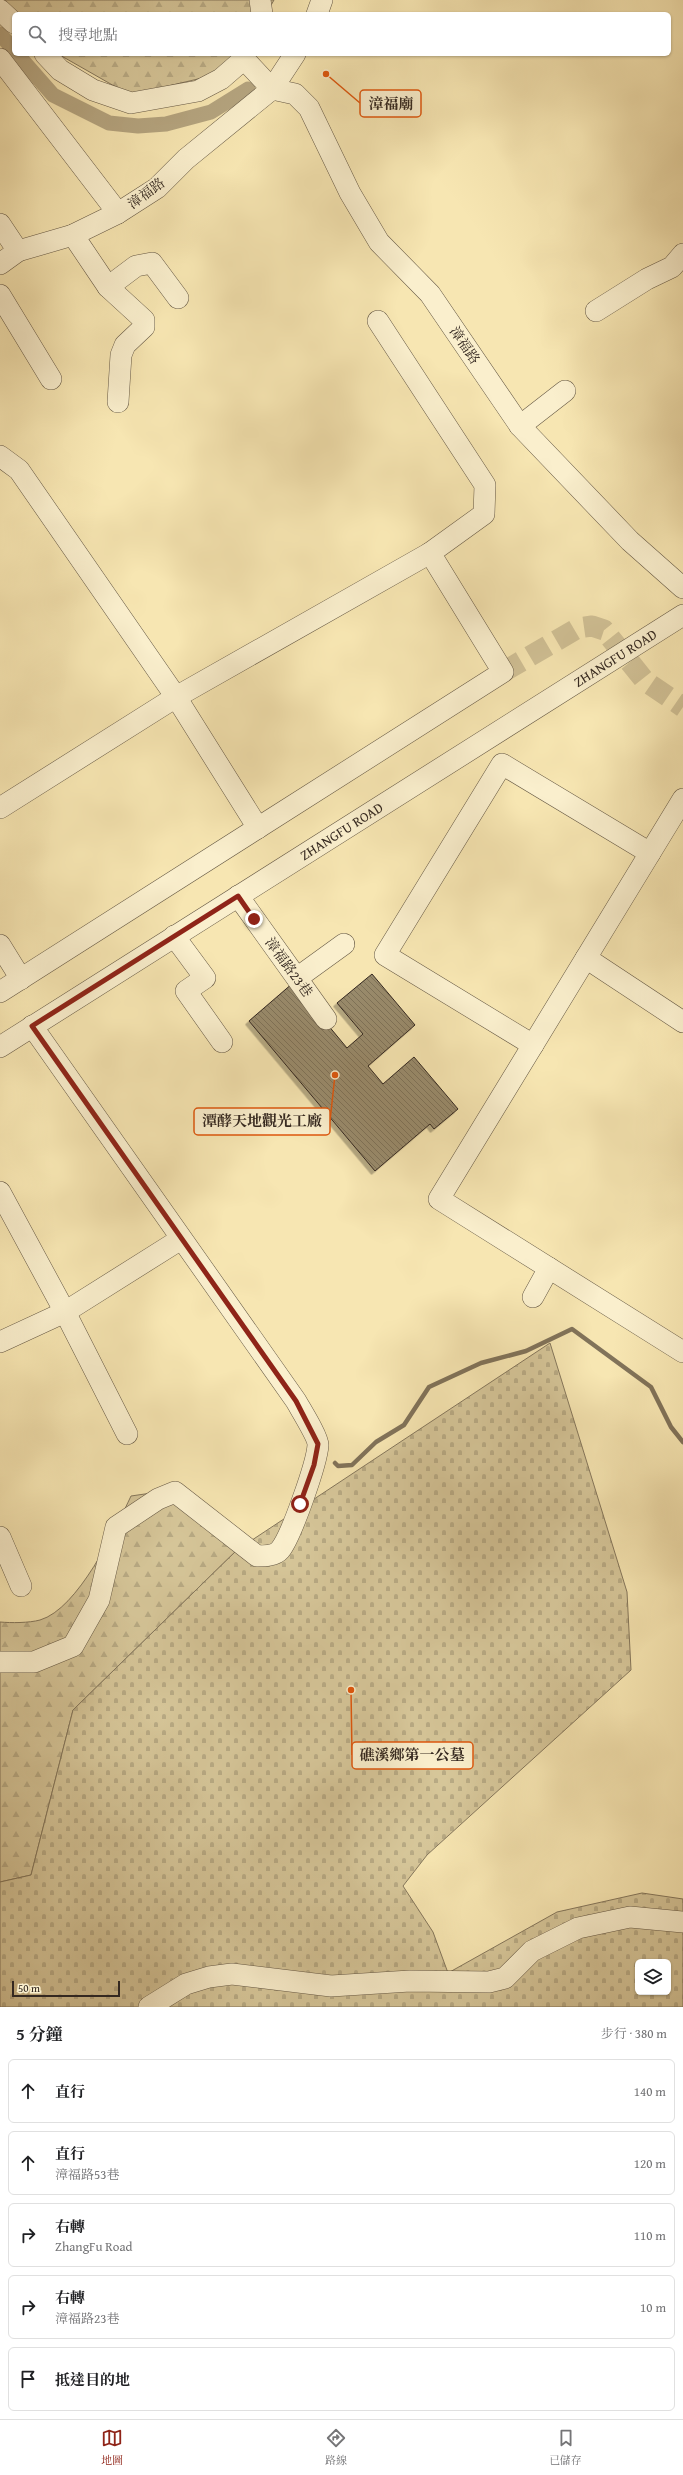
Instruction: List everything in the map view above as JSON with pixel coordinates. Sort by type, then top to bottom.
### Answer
[{"type":"street","points":[[260,0],[262,12]]},
{"type":"street","points":[[318,12],[322,0]]},
{"type":"street","points":[[0,10],[12,21]]},
{"type":"street","points":[[47,56],[60,70],[93,90],[131,103],[198,91],[221,79],[247,60],[269,86],[293,56]]},
{"type":"street","points":[[0,59],[118,212]]},
{"type":"street","name":"漳福路","points":[[0,264],[18,250],[73,235],[118,212],[157,188],[186,158],[269,86],[294,94],[309,108],[350,193],[379,242],[430,294],[520,426],[630,541],[683,588]]},
{"type":"street","points":[[0,224],[18,250]]},
{"type":"street","points":[[73,235],[108,287],[144,320],[144,327],[125,344],[121,355],[118,402]]},
{"type":"street","points":[[596,311],[647,279],[672,267],[683,254]]},
{"type":"street","points":[[108,287],[136,266],[152,263],[178,298]]},
{"type":"street","points":[[0,295],[52,379]]},
{"type":"street","points":[[0,808],[176,697],[430,553],[484,514],[485,485],[378,321]]},
{"type":"street","points":[[520,426],[566,392]]},
{"type":"street","points":[[0,456],[19,470],[176,697],[258,828]]},
{"type":"street","points":[[0,992],[503,672],[430,553]]},
{"type":"street","name":"ZHANGFU ROAD","points":[[0,1046],[683,615]]},
{"type":"street","points":[[533,1045],[385,955],[397,935],[502,764],[650,853]]},
{"type":"street","points":[[683,798],[439,1199],[683,1352]]},
{"type":"street","name":"漳福路23巷","points":[[238,896],[326,1019]]},
{"type":"street","points":[[174,936],[205,978],[186,991],[222,1042]]},
{"type":"street","points":[[297,978],[344,944]]},
{"type":"street","points":[[0,945],[21,979]]},
{"type":"street","points":[[586,958],[683,1022]]},
{"type":"street","points":[[0,1662],[34,1662],[73,1646],[99,1600],[116,1527],[158,1498],[176,1492],[257,1556],[267,1556],[280,1550],[290,1529],[314,1465],[318,1444],[296,1401],[32,1026]]},
{"type":"street","points":[[0,1192],[65,1312],[127,1434]]},
{"type":"street","points":[[0,1342],[65,1312],[181,1239]]},
{"type":"street","points":[[533,1297],[549,1268]]},
{"type":"street","points":[[0,1537],[20,1586]]},
{"type":"street","points":[[149,2007],[186,1984],[209,1977],[232,1974],[331,1986],[410,1981],[489,1982],[505,1978],[532,1951],[578,1928],[630,1917],[683,1922]]},
{"type":"green space","points":[[0,0],[274,0],[267,12],[12,12]]},
{"type":"green space","points":[[62,56],[240,56],[202,78],[130,95]]},
{"type":"green space","points":[[550,1343],[627,1592],[631,1670],[427,1855],[403,1886],[433,1932],[448,1973],[557,1912],[642,1893],[683,1899],[683,2007],[0,2007],[0,1882],[31,1875],[73,1710],[237,1550]]},
{"type":"green space","points":[[172,1490],[237,1550],[73,1710],[31,1875],[0,1882],[0,1622],[36,1621],[54,1613],[68,1601],[94,1567],[131,1496]]},
{"type":"building","points":[[372,974],[415,1025],[368,1066],[383,1084],[414,1057],[458,1109],[434,1129],[430,1124],[375,1171],[249,1021],[293,983],[347,1048],[363,1034],[337,1003]]},
{"type":"waterway","points":[[0,34],[12,48]]},
{"type":"waterway","points":[[19,56],[53,95],[109,123],[138,126],[166,124],[211,112],[248,89]]},
{"type":"waterway","points":[[335,1463],[338,1466],[352,1465],[376,1442],[404,1425],[429,1387],[481,1363],[526,1351],[572,1329],[651,1387],[671,1427],[683,1442]]},
{"type":"tunnel","points":[[503,672],[578,628],[592,626],[604,630],[645,681],[683,707]]},
{"type":"place","name":"漳福廟","points":[[326,74]]},
{"type":"place","name":"潭酵天地觀光工廠","points":[[335,1075]]},
{"type":"place","name":"礁溪鄉第一公墓","points":[[351,1690]]},
{"type":"route","points":[[254,919],[238,896],[32,1026],[296,1401],[318,1444],[314,1465],[300,1504]]}]
